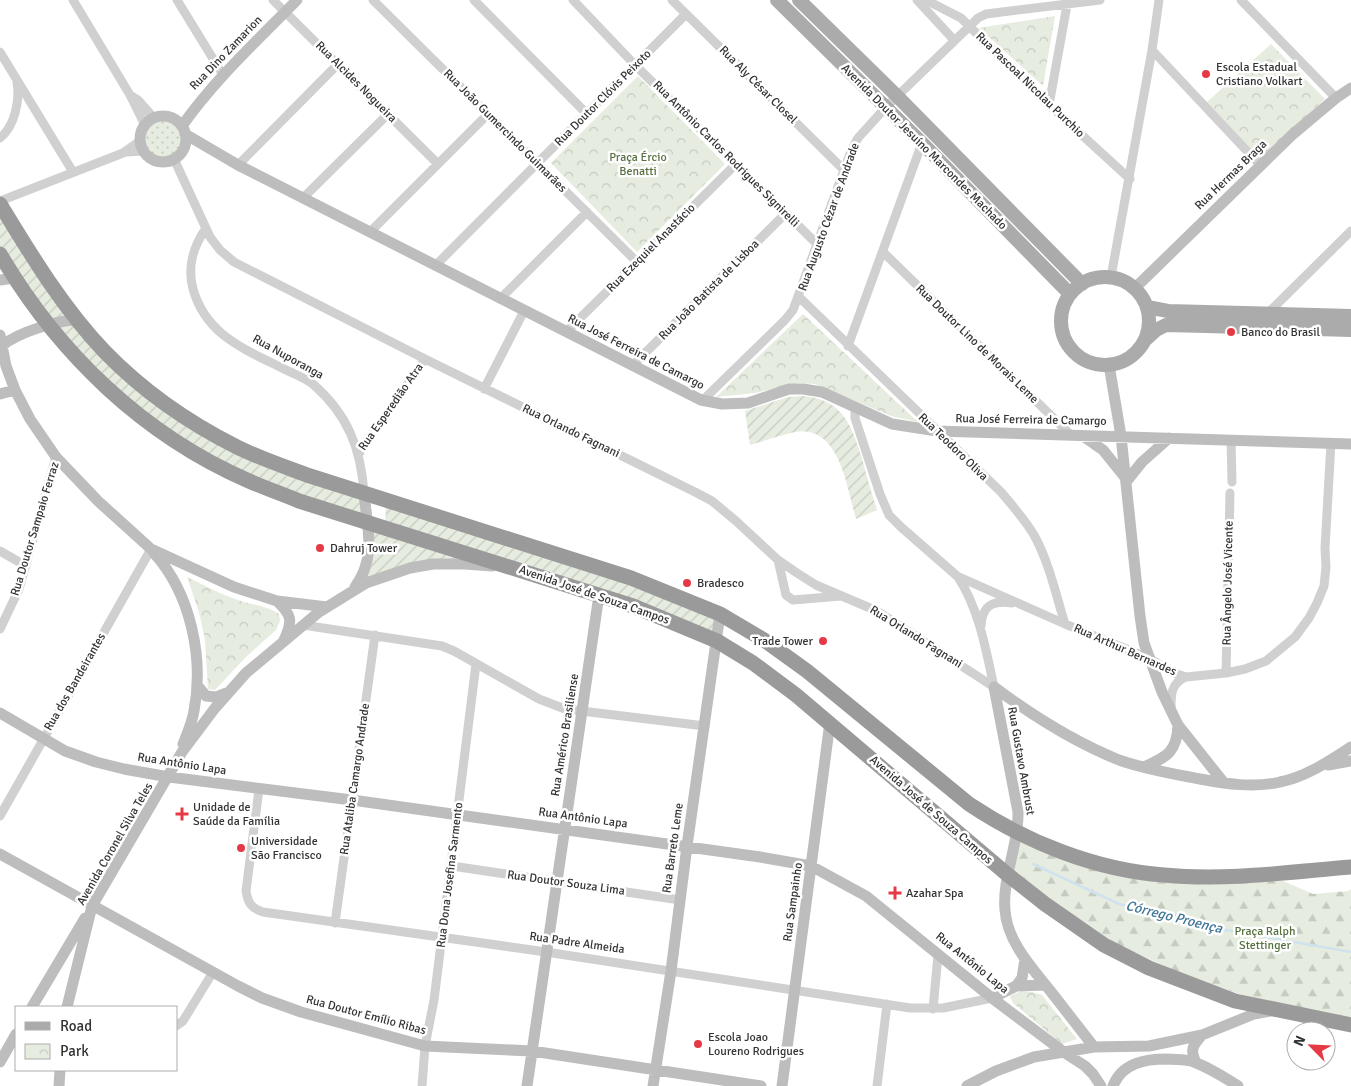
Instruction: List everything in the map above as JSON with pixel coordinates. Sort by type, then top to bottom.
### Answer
[{"type":"highway","name":"Avenida José de Souza Campos","points":[[0,203],[52,286],[77,320],[106,352],[144,387],[181,414],[236,447],[258,457],[364,493],[631,578],[720,614],[781,651],[969,804],[994,821],[1065,852],[1131,872],[1164,876],[1200,877],[1351,868]]},
{"type":"highway","name":"Avenida José de Souza Campos","points":[[0,254],[7,279],[88,370],[141,418],[166,435],[248,481],[298,501],[633,606],[717,641],[753,663],[830,722],[1008,876],[1104,945],[1149,968],[1235,1000],[1351,1025]]},
{"type":"highway","points":[[830,722],[835,710],[843,709],[896,744]]},
{"type":"main road","name":"Avenida Doutor Jesuíno Marcondes Machado","points":[[777,0],[922,143],[1070,294]]},
{"type":"main road","name":"Avenida Doutor Jesuíno Marcondes Machado","points":[[799,0],[897,96],[1082,284]]},
{"type":"main road","points":[[1111,277],[1120,279],[1135,288],[1142,297],[1149,318],[1148,330],[1136,352],[1123,361],[1109,365],[1095,364],[1082,358],[1071,348],[1064,335],[1061,321],[1064,307],[1070,294],[1091,279],[1111,277]]},
{"type":"main road","points":[[1144,340],[1156,330],[1166,325],[1349,330],[1349,316],[1168,311],[1147,308]]},
{"type":"street","points":[[74,0],[130,94],[138,100],[150,121]]},
{"type":"street","points":[[178,0],[223,75]]},
{"type":"street","name":"Rua Alcides Nogueira","points":[[274,0],[438,164]]},
{"type":"street","name":"Rua Dino Zamarion","points":[[184,130],[197,104],[297,0]]},
{"type":"street","name":"Rua João Gumercindo Guimarães","points":[[373,0],[637,262]]},
{"type":"street","points":[[474,0],[587,114]]},
{"type":"street","name":"Rua Antônio Carlos Rodrigues Signirelli","points":[[573,0],[635,65],[817,244]]},
{"type":"street","name":"Rua Aly César Closel","points":[[672,0],[844,170]]},
{"type":"street","points":[[916,0],[954,40]]},
{"type":"street","name":"Rua Pascoal Nicolau Purchio","points":[[926,0],[956,14],[1049,105],[1130,179]]},
{"type":"street","name":"Rua Augusto Cézar de Andrade","points":[[702,401],[793,310],[844,170],[858,138],[886,107],[969,26],[986,14],[1100,0]]},
{"type":"street","points":[[1111,277],[1130,179],[1159,0]]},
{"type":"street","points":[[1241,0],[1336,98]]},
{"type":"street","points":[[1049,105],[1067,4]]},
{"type":"street","name":"Rua Doutor Clóvis Peixoto","points":[[435,266],[686,14]]},
{"type":"street","points":[[1152,50],[1261,166]]},
{"type":"street","points":[[0,52],[73,172]]},
{"type":"street","points":[[238,165],[338,64]]},
{"type":"street","points":[[0,138],[4,135],[13,118],[17,103],[17,80]]},
{"type":"street","name":"Rua Hermas Braga","points":[[1135,288],[1292,135],[1336,98],[1351,88]]},
{"type":"street","name":"Rua Dino Zamarion","points":[[169,116],[197,104]]},
{"type":"street","points":[[304,198],[388,114]]},
{"type":"street","points":[[370,232],[488,114]]},
{"type":"street","points":[[161,116],[169,116],[176,120],[184,130],[183,149],[174,159],[154,160],[142,146],[142,130],[150,121],[161,116]]},
{"type":"street","name":"Rua José Ferreira de Camargo","points":[[184,130],[210,150],[238,165],[702,401],[722,404],[748,403],[789,389],[802,389],[822,392],[892,424],[937,431],[1351,444]]},
{"type":"street","points":[[848,346],[922,143]]},
{"type":"street","points":[[0,203],[73,172],[142,146]]},
{"type":"street","name":"Rua José Ferreira de Camargo","points":[[183,149],[210,150]]},
{"type":"street","name":"Rua Orlando Fagnani","points":[[174,159],[210,237],[220,250],[234,262],[424,360],[712,501],[752,534],[778,560],[816,585],[877,611],[994,687]]},
{"type":"street","name":"Rua Ezequiel Anastácio","points":[[566,332],[736,164]]},
{"type":"street","points":[[500,299],[587,212]]},
{"type":"street","name":"Rua João Batista de Lisboa","points":[[632,366],[786,213]]},
{"type":"street","name":"Rua Nuporanga","points":[[206,228],[194,248],[191,260],[191,280],[196,300],[204,316],[217,331],[235,343],[312,383],[342,415],[355,442],[358,455],[366,522]]},
{"type":"street","points":[[1267,314],[1351,231]]},
{"type":"street","name":"Rua Doutor Lino de Morais Leme","points":[[882,252],[1078,436]]},
{"type":"street","points":[[1288,293],[1289,309],[1298,314],[1298,329]]},
{"type":"street","name":"Rua Teodoro Oliva","points":[[799,297],[1001,492],[1016,510],[1034,535],[1044,557],[1065,624]]},
{"type":"street","points":[[484,389],[524,311]]},
{"type":"street","points":[[77,320],[65,320],[7,341],[1,341],[3,370],[30,419],[56,457],[98,501],[151,549],[175,582],[192,628],[196,655],[197,685],[194,712],[178,758]]},
{"type":"street","name":"Rua Esperedião Atra","points":[[358,455],[424,360]]},
{"type":"street","points":[[1109,365],[1121,436],[1144,643],[1162,692],[1178,725],[1224,783]]},
{"type":"street","points":[[0,394],[14,390]]},
{"type":"street","name":"Rua Arthur Bernardes","points":[[854,408],[855,418],[880,494],[889,515],[957,576],[1065,624],[1151,659],[1171,672],[1186,677],[1245,669],[1266,660],[1295,637],[1317,604],[1324,586],[1326,567],[1325,548],[1331,443]]},
{"type":"street","points":[[1078,436],[1094,443],[1112,460],[1126,480]]},
{"type":"street","points":[[1126,480],[1168,438]]},
{"type":"street","points":[[1231,440],[1232,482]]},
{"type":"street","name":"Rua Doutor Sampaio Ferraz","points":[[0,629],[10,610],[26,566],[56,457]]},
{"type":"street","name":"Rua Ângelo José Vicente","points":[[1226,673],[1230,493]]},
{"type":"street","points":[[353,591],[362,577],[369,557],[370,544],[366,522]]},
{"type":"street","points":[[151,549],[234,587],[276,601],[323,609],[328,628]]},
{"type":"street","name":"Rua dos Bandeirantes","points":[[0,816],[151,549]]},
{"type":"street","points":[[0,551],[26,566]]},
{"type":"street","points":[[778,560],[786,595],[789,598],[793,600],[844,596]]},
{"type":"street","name":"Avenida Coronel Silva Teles","points":[[67,1006],[92,906],[169,777],[178,758],[228,692],[246,673],[323,609],[353,591],[388,574],[433,564],[465,564],[516,569]]},
{"type":"street","points":[[175,582],[178,569],[184,565]]},
{"type":"street","name":"Rua Gustavo Ambrust","points":[[957,576],[973,606],[981,632],[994,687],[1018,812],[1017,832],[1008,876],[1005,911],[1012,936],[1025,959],[1094,1047]]},
{"type":"street","name":"Rua Américo Brasiliense","points":[[527,1086],[599,596]]},
{"type":"street","points":[[276,601],[290,616],[288,630],[283,641]]},
{"type":"street","points":[[981,632],[981,617],[984,610],[989,606],[1004,602],[1020,604]]},
{"type":"street","name":"Rua Barreto Leme","points":[[653,1086],[672,971],[687,846],[720,614]]},
{"type":"street","points":[[302,625],[442,646],[539,699],[565,709],[704,726]]},
{"type":"street","name":"Rua Ataliba Camargo Andrade","points":[[335,923],[375,635]]},
{"type":"street","name":"Rua Dona Josefina Sarmento","points":[[422,1086],[425,1046],[434,1000],[452,866],[476,664]]},
{"type":"street","points":[[1171,709],[1171,693],[1174,685],[1186,677]]},
{"type":"street","points":[[197,685],[202,693],[211,698],[228,692]]},
{"type":"street","points":[[994,687],[1027,711],[1074,738],[1120,760],[1184,776],[1224,783],[1254,785],[1279,782],[1298,777],[1322,766],[1351,747]]},
{"type":"street","name":"Rua Antônio Lapa","points":[[0,713],[65,751],[96,762],[169,777],[760,856],[811,866],[866,896],[992,998],[1085,1066],[1093,1074],[1100,1086]]},
{"type":"street","name":"Rua Sampainho","points":[[782,1086],[830,722]]},
{"type":"street","points":[[1144,767],[1168,754],[1177,739],[1178,725]]},
{"type":"street","points":[[1322,766],[1351,761]]},
{"type":"street","name":"Rua Padre Almeida","points":[[259,788],[246,891],[247,900],[255,910],[442,939],[546,952],[888,1004],[934,1009],[992,998],[1016,986]]},
{"type":"street","name":"Rua Doutor Emílio Ribas","points":[[0,854],[212,972],[262,998],[300,1012],[425,1046],[532,1050],[762,1086]]},
{"type":"street","name":"Rua Doutor Souza Lima","points":[[452,866],[680,900]]},
{"type":"street","points":[[33,1006],[92,906]]},
{"type":"street","points":[[934,1009],[938,955]]},
{"type":"street","points":[[1016,986],[1022,978],[1025,959]]},
{"type":"street","points":[[54,970],[67,968],[73,977]]},
{"type":"street","points":[[178,1025],[184,1021],[212,972]]},
{"type":"street","points":[[1016,986],[1045,985]]},
{"type":"street","points":[[877,1086],[888,1004]]},
{"type":"street","points":[[967,1086],[996,1070],[1034,1057],[1094,1047],[1128,1048],[1149,1046],[1202,1036],[1254,1014],[1280,1010]]},
{"type":"street","points":[[0,1062],[15,1036]]},
{"type":"street","points":[[1196,1063],[1192,1054],[1194,1044],[1202,1036]]},
{"type":"street","points":[[1128,1048],[1136,1053],[1138,1062]]},
{"type":"street","points":[[1113,1086],[1123,1071],[1138,1062],[1154,1059],[1196,1063],[1208,1067],[1238,1086]]},
{"type":"street","points":[[59,1086],[60,1071]]},
{"type":"green space","points":[[1055,16],[1043,86],[979,28]]},
{"type":"green space","points":[[1271,44],[1325,99],[1260,160],[1207,102]]},
{"type":"green space","name":"Praça Ércio Benatti","points":[[638,76],[725,164],[637,252],[551,163]]},
{"type":"green space","points":[[163,120],[176,126],[182,139],[176,152],[163,158],[150,152],[144,139],[150,126]]},
{"type":"green space","points":[[0,211],[69,317],[51,322],[0,247]]},
{"type":"green space","points":[[803,314],[918,422],[891,416],[815,384],[799,383],[755,393],[716,397]]},
{"type":"green space","points":[[76,323],[199,430],[360,495],[361,515],[281,491],[225,466],[134,407],[56,327]]},
{"type":"green space","points":[[803,396],[829,403],[845,417],[855,437],[877,510],[856,519],[845,476],[839,461],[832,448],[822,438],[810,432],[795,432],[750,445],[745,411],[788,397]]},
{"type":"green space","points":[[386,504],[634,583],[717,616],[714,635],[385,525]]},
{"type":"green space","points":[[372,530],[462,555],[462,561],[367,577]]},
{"type":"green space","points":[[187,577],[225,595],[270,609],[279,614],[280,621],[276,630],[246,657],[215,690],[208,689],[205,640],[199,612]]},
{"type":"green space","name":"Praça Ralph Stettinger","points":[[1020,839],[1113,875],[1193,882],[1274,877],[1313,894],[1348,891],[1351,889],[1351,1019],[1245,996],[1180,973],[1116,944],[1011,871]]},
{"type":"green space","points":[[1021,991],[1042,995],[1077,1039],[1062,1044],[1013,1003],[1010,996]]},
{"type":"waterway","name":"Córrego Proença","points":[[1033,864],[1119,904],[1215,928],[1351,952]]},
{"type":"place","name":"Escola Estadual Cristiano Volkart","points":[[1206,74]]},
{"type":"place","name":"Banco do Brasil","points":[[1231,332]]},
{"type":"place","name":"Dahruj Tower","points":[[320,548]]},
{"type":"place","name":"Bradesco","points":[[687,583]]},
{"type":"place","name":"Trade Tower","points":[[823,641]]},
{"type":"place","name":"Unidade de Saúde da Família","points":[[182,814]]},
{"type":"place","name":"Universidade São Francisco","points":[[241,848]]},
{"type":"place","name":"Azahar Spa","points":[[895,893]]},
{"type":"place","name":"Escola Joao Loureno Rodrigues","points":[[698,1044]]}]
